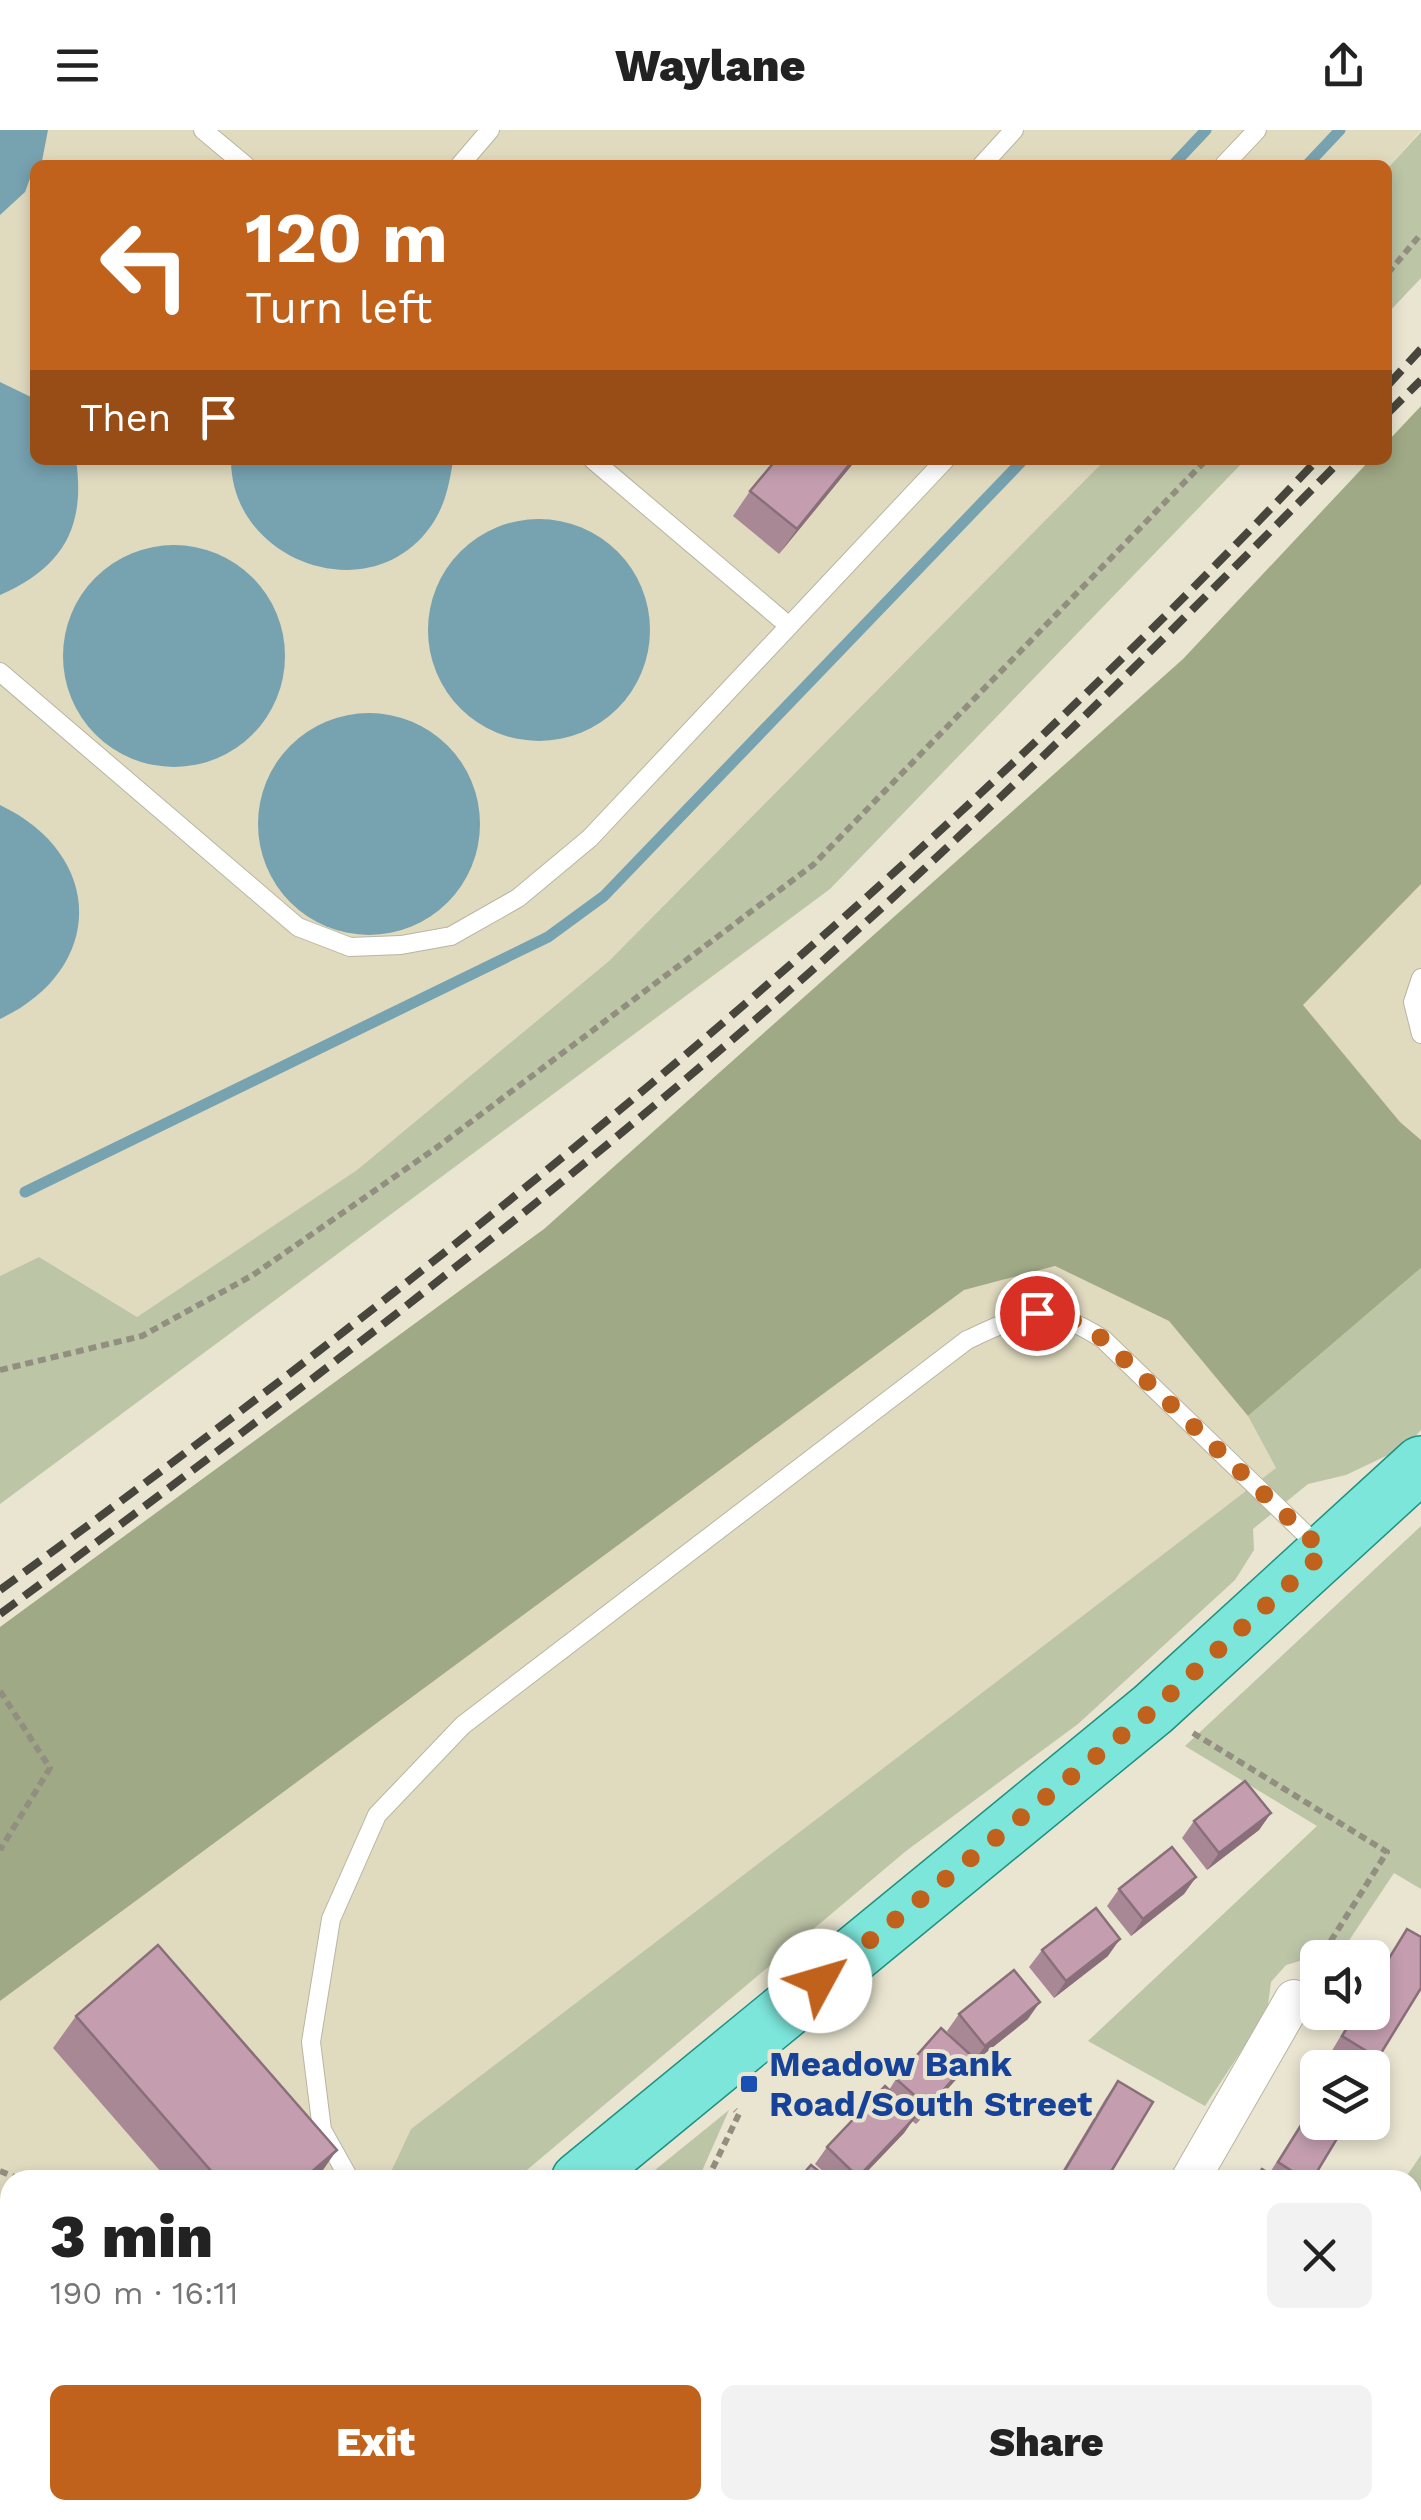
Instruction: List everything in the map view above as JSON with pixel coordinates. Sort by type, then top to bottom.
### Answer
[{"type":"main road","points":[[591,2170],[1154,1709],[1421,1464]]},
{"type":"street","points":[[1196,2170],[1294,1999]]},
{"type":"lane","points":[[203,130],[238,160]]},
{"type":"lane","points":[[464,160],[490,130]]},
{"type":"lane","points":[[987,160],[1014,130]]},
{"type":"lane","points":[[1229,160],[1257,130]]},
{"type":"lane","points":[[599,465],[789,626]]},
{"type":"lane","points":[[0,672],[298,927],[350,946],[401,946],[451,936],[518,898],[590,838],[940,465]]},
{"type":"lane","points":[[1421,978],[1413,1002],[1421,1034]]},
{"type":"lane","points":[[344,2170],[322,2130],[311,2042],[330,1919],[377,1815],[463,1724],[967,1340],[1037,1313],[1069,1318],[1117,1352],[1324,1552]]},
{"type":"path","points":[[1392,267],[1421,234]]},
{"type":"path","points":[[0,1370],[142,1336],[254,1275],[436,1148],[813,865],[1201,465]]},
{"type":"path","points":[[0,1690],[50,1768],[0,1850]]},
{"type":"path","points":[[1154,1709],[1387,1852],[1331,1940]]},
{"type":"shaded area","points":[[0,130],[1421,130],[1392,163],[1392,160],[30,160],[30,465],[1100,465],[609,961],[357,1170],[137,1317],[39,1257],[0,1276]]},
{"type":"shaded area","points":[[1421,884],[1421,1140],[1400,1122],[1302,1004]]},
{"type":"shaded area","points":[[1055,1266],[1169,1321],[1248,1416],[1276,1468],[411,2129],[392,2170],[0,2170],[0,2001],[964,1290]]},
{"type":"green space","points":[[1421,132],[1421,278],[1392,309],[1392,164]]},
{"type":"green space","points":[[1421,406],[1421,884],[1303,1005],[1400,1122],[1421,1140],[1421,1268],[1248,1416],[1169,1321],[1055,1266],[964,1290],[0,2001],[0,1627],[544,1229],[1183,659],[1365,465],[1392,465],[1392,437]]},
{"type":"green space","points":[[1100,465],[1240,465],[830,889],[0,1504],[0,1276],[39,1257],[137,1317],[357,1170],[609,961]]},
{"type":"green space","points":[[1421,1268],[1421,1430],[1405,1447],[1346,1475],[1308,1484],[1253,1529],[1254,1550],[1235,1580],[1078,1724],[906,1851],[527,2170],[392,2170],[411,2129],[1276,1468],[1248,1416]]},
{"type":"green space","points":[[1421,1526],[1421,1889],[1394,1873],[1349,1940],[1300,1940],[1300,1961],[1286,1965],[1271,1982],[1267,2012],[1205,2106],[1088,2041],[1317,1826],[1185,1746]]},
{"type":"green space","points":[[729,2110],[702,2170],[655,2170]]},
{"type":"green space","points":[[1421,2155],[1421,2170],[1411,2170]]},
{"type":"water","points":[[0,130],[48,130],[42,160],[30,160],[25,192],[0,215]]},
{"type":"water","points":[[0,382],[30,397],[30,465],[76,465],[78,484],[73,525],[65,543],[39,572],[0,595]]},
{"type":"water","points":[[232,465],[452,465],[446,495],[431,526],[405,552],[374,566],[341,570],[308,564],[278,548],[254,525],[237,496]]},
{"type":"water","points":[[539,519],[581,528],[617,552],[641,588],[650,630],[641,672],[617,708],[581,732],[539,741],[497,732],[461,708],[437,672],[428,630],[437,588],[461,552],[497,528]]},
{"type":"water","points":[[174,545],[216,554],[252,578],[276,614],[285,656],[276,698],[252,734],[216,758],[174,767],[132,758],[96,734],[72,698],[63,656],[72,614],[96,578],[132,554]]},
{"type":"water","points":[[369,713],[411,722],[447,746],[471,782],[480,824],[471,866],[447,902],[411,926],[369,935],[327,926],[291,902],[267,866],[258,824],[267,782],[291,746],[327,722]]},
{"type":"water","points":[[0,805],[34,826],[59,852],[74,882],[79,912],[74,942],[59,972],[35,998],[0,1019]]},
{"type":"building","points":[[772,465],[849,465],[797,529],[750,491]]},
{"type":"building","points":[[1245,1781],[1271,1813],[1219,1853],[1194,1821]]},
{"type":"building","points":[[1172,1847],[1196,1877],[1143,1919],[1119,1889]]},
{"type":"building","points":[[1096,1908],[1120,1939],[1066,1981],[1042,1950]]},
{"type":"building","points":[[1407,1929],[1421,1937],[1421,1988],[1383,2050],[1365,2050],[1342,2036],[1346,2030],[1390,2030],[1390,1957]]},
{"type":"building","points":[[158,1945],[337,2150],[314,2170],[210,2170],[76,2016]]},
{"type":"building","points":[[1014,1970],[1040,2002],[985,2046],[959,2014]]},
{"type":"building","points":[[941,2028],[973,2057],[928,2107],[896,2079]]},
{"type":"building","points":[[1118,2081],[1153,2102],[1112,2170],[1065,2170]]},
{"type":"building","points":[[885,2086],[916,2116],[865,2170],[851,2170],[827,2147]]},
{"type":"building","points":[[1300,2127],[1300,2140],[1336,2140],[1318,2170],[1290,2170],[1278,2162]]},
{"type":"waterway","points":[[1178,160],[1206,130]]},
{"type":"waterway","points":[[1312,160],[1340,130]]},
{"type":"waterway","points":[[25,1192],[548,937],[604,896],[1018,465]]},
{"type":"railway","points":[[1392,381],[1421,349]]},
{"type":"railway","points":[[1392,409],[1421,380]]},
{"type":"railway","points":[[0,1590],[347,1329],[685,1055],[1009,767],[1165,616],[1312,465]]},
{"type":"railway","points":[[0,1614],[412,1302],[712,1057],[1013,785],[1336,465]]},
{"type":"place","name":"Meadow Bank Road/South Street","points":[[749,2084]]},
{"type":"route","points":[[820,1981],[1154,1709],[1324,1552],[1103,1339],[1069,1318],[1037,1313]]}]
